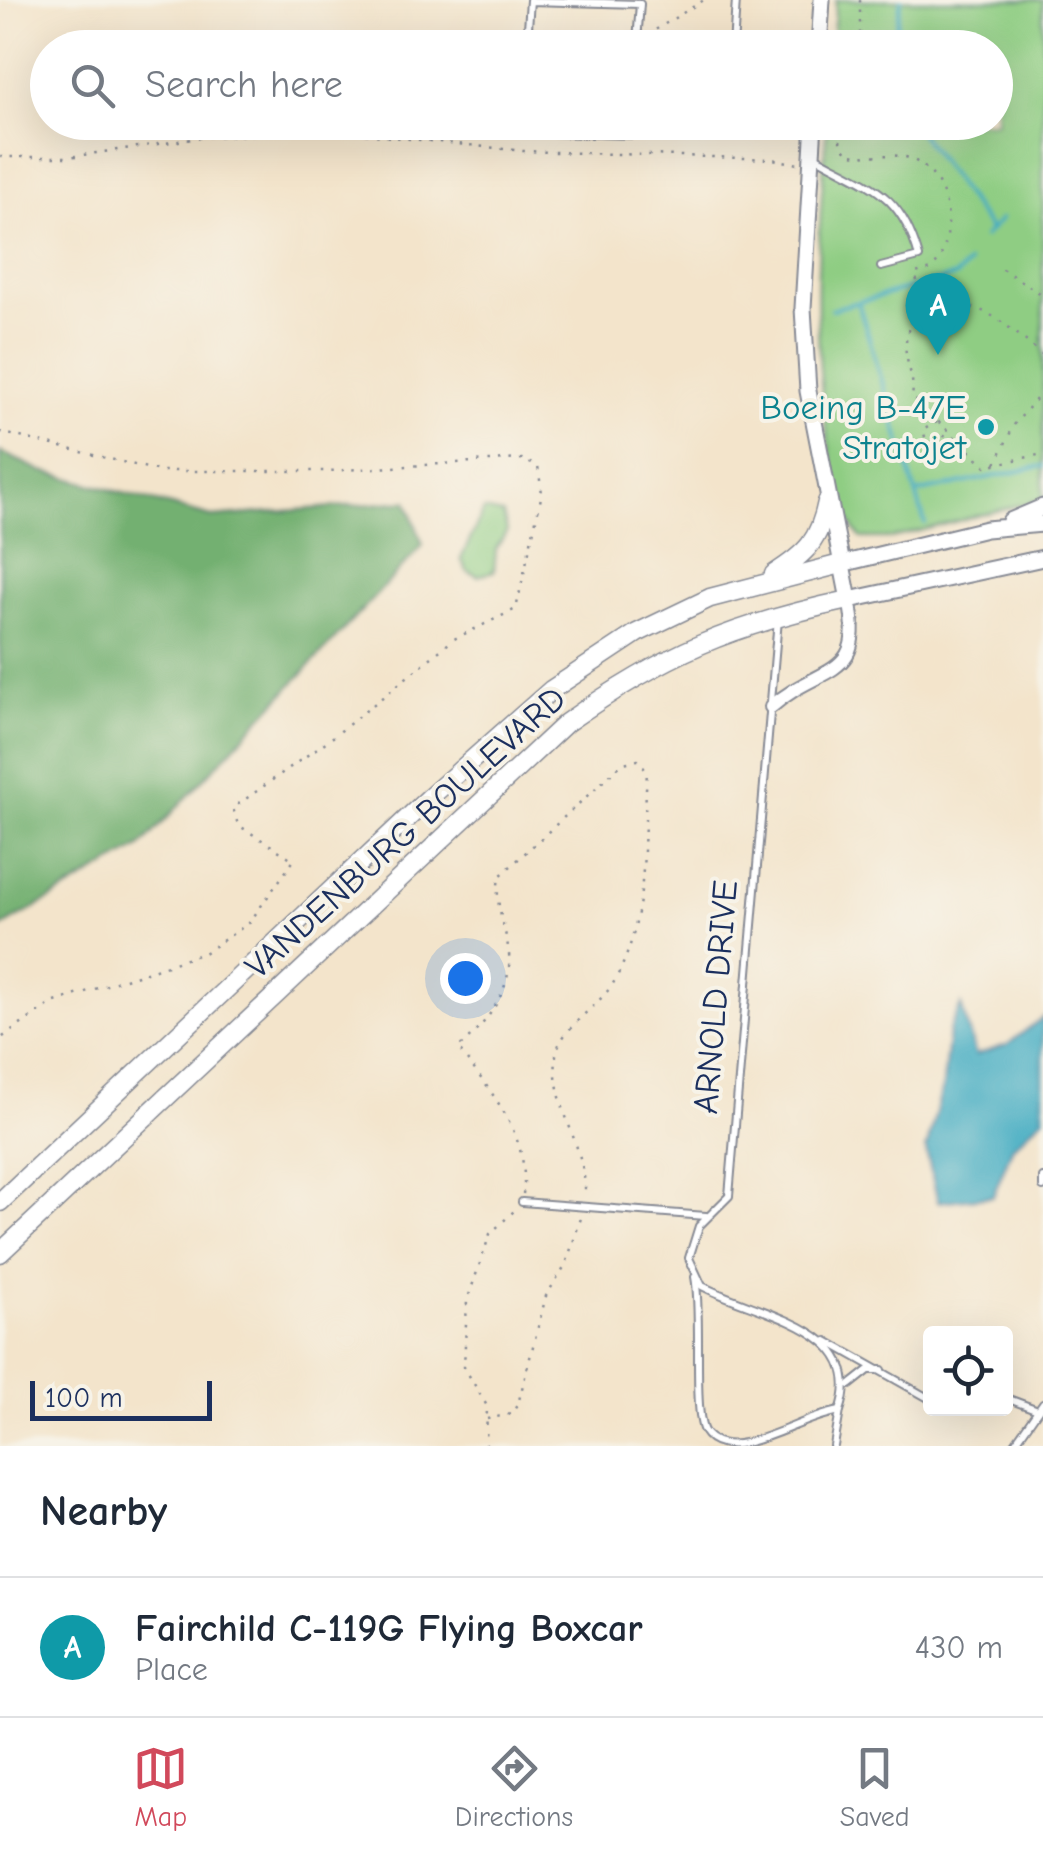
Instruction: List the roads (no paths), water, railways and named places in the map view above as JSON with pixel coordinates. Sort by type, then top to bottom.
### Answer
[{"type":"main road","points":[[761,582],[808,552],[821,530],[827,502]]},
{"type":"main road","name":"VANDENBURG BOULEVARD","points":[[0,1202],[509,724],[551,690],[673,614],[761,582],[841,564]]},
{"type":"main road","name":"VANDENBURG BOULEVARD","points":[[0,1253],[566,723],[692,646],[778,615],[849,600]]},
{"type":"main road","points":[[232,984],[258,1009]]},
{"type":"street","points":[[820,30],[822,0]]},
{"type":"street","points":[[772,707],[846,658],[855,632],[808,391],[803,308],[813,140]]},
{"type":"street","points":[[986,530],[1043,508]]},
{"type":"street","name":"VANDENBURG BOULEVARD","points":[[841,564],[986,530],[1043,524]]},
{"type":"street","points":[[1020,563],[1043,546]]},
{"type":"street","name":"VANDENBURG BOULEVARD","points":[[849,600],[1043,558]]},
{"type":"lane","points":[[530,30],[530,0],[640,2],[638,30]]},
{"type":"lane","points":[[734,30],[736,0]]},
{"type":"lane","points":[[811,160],[891,199],[904,214],[920,257],[881,267]]},
{"type":"lane","name":"ARNOLD DRIVE","points":[[778,615],[729,1196],[707,1216],[690,1250],[701,1320],[700,1421],[708,1436],[725,1444],[742,1444],[813,1416],[840,1411]]},
{"type":"lane","points":[[1043,1178],[1043,1187]]},
{"type":"lane","points":[[522,1202],[707,1216]]},
{"type":"lane","points":[[695,1278],[735,1303],[818,1336],[923,1395]]},
{"type":"lane","points":[[818,1336],[837,1352],[849,1386]]},
{"type":"lane","points":[[834,1446],[849,1386],[868,1370],[884,1370]]},
{"type":"lane","points":[[1013,1400],[1041,1407],[1014,1446]]},
{"type":"water","points":[[961,1005],[976,1055],[1007,1045],[1043,1017],[1043,1118],[1013,1146],[993,1196],[938,1202],[926,1150],[943,1085],[949,1030]]},
{"type":"waterway","points":[[896,30],[901,0]]},
{"type":"waterway","points":[[925,140],[989,228]]},
{"type":"waterway","points":[[984,237],[1001,219]]},
{"type":"waterway","points":[[832,309],[956,276],[969,263]]},
{"type":"waterway","points":[[858,302],[925,523]]},
{"type":"waterway","points":[[916,493],[1043,466]]},
{"type":"place","name":"Fairchild C-119G Flying Boxcar","points":[[938,355]]},
{"type":"place","name":"Boeing B-47E Stratojet","points":[[986,427]]}]
